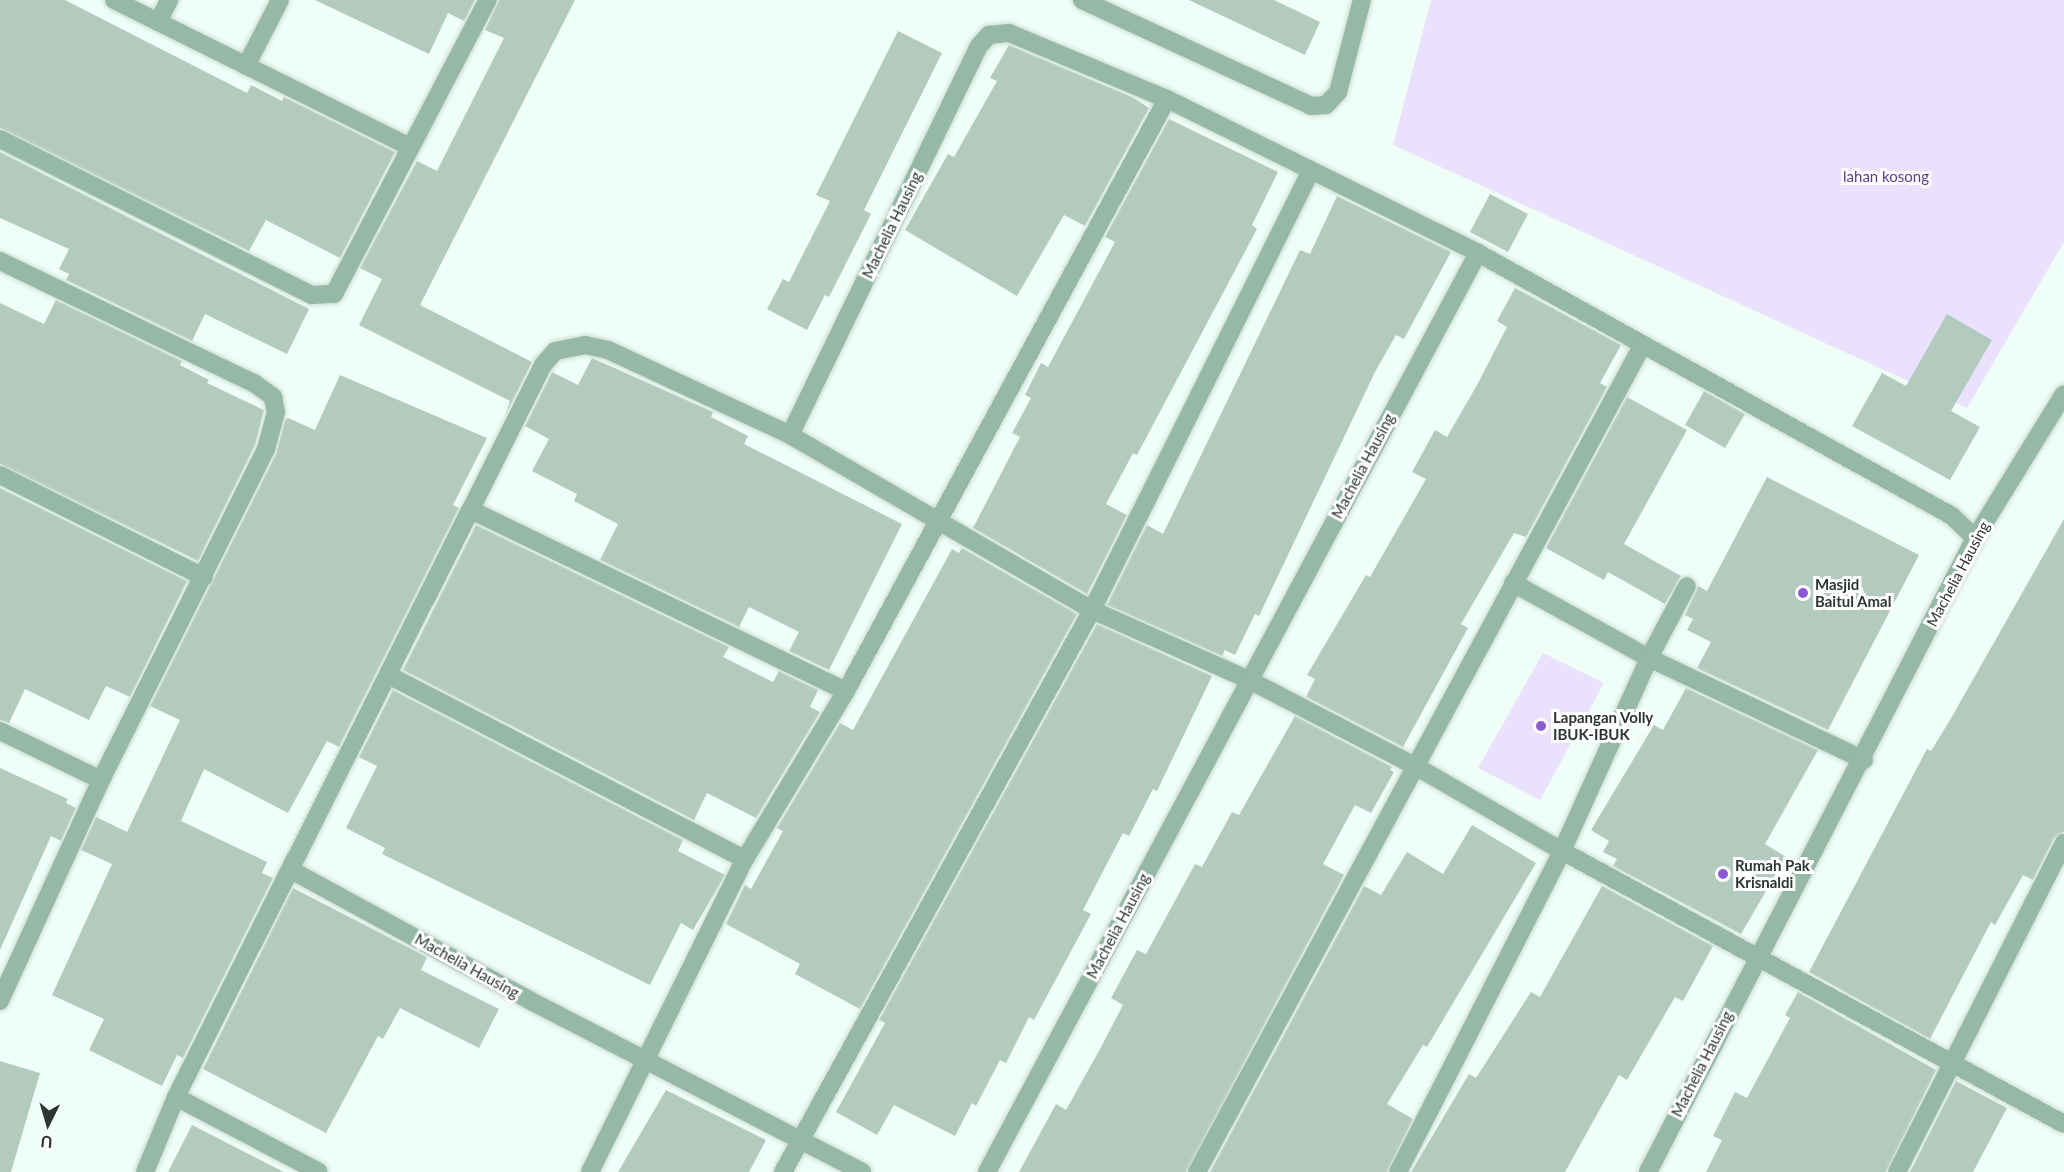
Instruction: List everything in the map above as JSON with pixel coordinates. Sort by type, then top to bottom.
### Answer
[{"type":"street","points":[[114,0],[410,147]]},
{"type":"street","points":[[158,22],[169,0]]},
{"type":"street","points":[[246,66],[280,0]]},
{"type":"street","points":[[0,139],[312,295],[334,294],[488,0]]},
{"type":"street","points":[[1082,0],[1311,106],[1326,105],[1338,92],[1362,0]]},
{"type":"street","name":"Machelia Hausing","points":[[790,435],[979,46],[989,35],[1009,33],[1167,99]]},
{"type":"street","points":[[590,1172],[745,859],[846,690],[1167,99],[1478,253],[1952,516],[1975,538]]},
{"type":"street","points":[[783,1172],[1092,610],[1311,171]]},
{"type":"street","name":"Machelia Hausing","points":[[987,1172],[1478,253]]},
{"type":"street","points":[[0,261],[255,383],[273,397],[276,412],[266,449],[101,780],[0,1001]]},
{"type":"street","points":[[1197,1172],[1643,344]]},
{"type":"street","points":[[145,1172],[176,1097],[390,676],[543,365],[555,351],[571,346],[608,350],[790,435],[1092,610],[1249,680],[1417,767],[1562,851],[1955,1062],[2064,1124]]},
{"type":"street","name":"Machelia Hausing","points":[[1648,1172],[1757,957],[1864,760],[1975,538],[2064,394]]},
{"type":"street","points":[[0,475],[204,577]]},
{"type":"street","points":[[471,510],[846,690]]},
{"type":"street","points":[[1513,583],[1649,658],[1864,760]]},
{"type":"street","points":[[1398,1172],[1562,851],[1649,658],[1688,586]]},
{"type":"street","points":[[390,676],[745,859]]},
{"type":"street","points":[[0,731],[101,780]]},
{"type":"street","points":[[1897,1172],[1955,1062],[2064,843]]},
{"type":"street","name":"Machelia Hausing","points":[[291,870],[645,1060],[862,1172]]},
{"type":"street","points":[[176,1097],[319,1172]]},
{"type":"green space","name":"lahan kosong","points":[[1431,0],[2064,0],[2064,242],[1967,408],[1393,145]]},
{"type":"green space","name":"Lapangan Volly IBUK-IBUK","points":[[1543,653],[1604,683],[1540,800],[1478,768]]},
{"type":"building","points":[[0,0],[65,0],[247,93],[251,85],[282,101],[284,97],[395,152],[340,258],[266,220],[249,251],[0,128]]},
{"type":"building","points":[[315,0],[475,0],[464,21],[448,13],[429,54]]},
{"type":"building","points":[[499,0],[575,0],[420,305],[532,362],[505,416],[510,401],[359,325],[382,279],[360,268],[417,161],[437,171],[504,38],[485,30]]},
{"type":"building","points":[[1189,0],[1274,0],[1320,22],[1305,55]]},
{"type":"building","points":[[898,31],[942,53],[864,210],[871,214],[829,297],[825,295],[807,330],[767,309],[783,279],[789,282],[830,201],[816,195]]},
{"type":"building","points":[[1009,45],[1132,97],[1149,108],[1085,226],[1064,215],[1017,296],[905,230],[948,154],[954,157],[997,81],[990,78]]},
{"type":"building","points":[[1169,119],[1278,172],[1252,225],[1257,229],[1137,455],[1133,453],[1106,504],[1127,515],[1087,594],[973,528],[1020,437],[1012,433],[1031,398],[1025,395],[1041,363],[1048,367],[1115,242],[1105,237]]},
{"type":"building","points":[[0,152],[309,309],[287,354],[205,314],[192,341],[66,280],[69,274],[59,269],[69,249],[0,218]]},
{"type":"building","points":[[1490,194],[1528,214],[1508,252],[1470,232]]},
{"type":"building","points":[[1337,196],[1451,252],[1404,339],[1396,335],[1375,372],[1259,616],[1255,614],[1235,655],[1225,650],[1222,656],[1107,605],[1147,525],[1163,534],[1300,250],[1310,254]]},
{"type":"building","points":[[1515,288],[1621,345],[1600,383],[1607,387],[1526,537],[1514,533],[1461,624],[1468,628],[1403,747],[1306,697],[1315,679],[1307,675],[1366,575],[1370,577],[1426,479],[1412,472],[1435,430],[1447,437],[1477,385],[1507,327],[1497,321]]},
{"type":"building","points":[[56,300],[182,361],[180,365],[209,380],[207,383],[264,410],[255,445],[198,561],[0,464],[0,303],[44,324]]},
{"type":"building","points":[[1947,314],[1992,340],[1951,411],[1980,427],[1950,480],[1852,426],[1882,373],[1906,386]]},
{"type":"building","points":[[592,358],[713,412],[711,417],[748,436],[744,444],[902,524],[829,670],[789,651],[799,632],[749,607],[739,627],[600,560],[618,524],[574,501],[577,494],[532,471],[549,439],[525,426],[552,372],[578,385]]},
{"type":"building","points":[[340,375],[487,438],[453,505],[459,508],[339,747],[327,741],[288,813],[204,769],[181,821],[267,862],[262,873],[273,878],[183,1058],[177,1055],[162,1086],[89,1050],[104,1019],[52,995],[112,864],[81,850],[96,817],[127,832],[180,720],[150,706],[276,454],[285,420],[288,418],[315,430]]},
{"type":"building","points":[[1704,391],[1745,414],[1725,448],[1685,425]]},
{"type":"building","points":[[1627,397],[1687,430],[1624,544],[1681,576],[1665,604],[1608,572],[1604,580],[1546,548]]},
{"type":"building","name":"Masjid Baitul Amal","points":[[1767,477],[1919,555],[1828,730],[1697,668],[1711,642],[1687,630],[1693,619],[1685,615],[1698,586],[1707,591]]},
{"type":"building","points":[[0,488],[187,581],[130,697],[106,686],[89,720],[25,689],[9,723],[0,720]]},
{"type":"building","points":[[2064,519],[2064,832],[2054,838],[2033,880],[2023,875],[1995,925],[1991,922],[1930,1039],[1809,972],[1927,749],[1931,751],[1950,720]]},
{"type":"building","points":[[476,525],[729,647],[723,657],[773,682],[779,671],[818,690],[810,707],[820,712],[756,818],[707,793],[694,820],[403,670]]},
{"type":"building","points":[[962,548],[1077,614],[860,1009],[795,974],[800,964],[726,924],[745,885],[751,889],[783,831],[777,828],[840,723],[853,730],[952,549],[959,553]]},
{"type":"building","points":[[1097,624],[1212,676],[1157,791],[1153,789],[1129,836],[1123,833],[1083,910],[1091,914],[1034,1020],[1029,1017],[1006,1063],[1000,1060],[976,1106],[972,1103],[955,1136],[894,1105],[877,1135],[836,1112],[885,1023],[879,1020]]},
{"type":"building","points":[[1686,688],[1818,750],[1765,844],[1786,857],[1741,934],[1613,866],[1617,859],[1603,852],[1609,841],[1591,830],[1654,725],[1663,730]]},
{"type":"building","points":[[393,690],[683,840],[678,851],[725,875],[693,930],[681,923],[650,985],[382,854],[385,848],[346,828],[377,766],[359,757]]},
{"type":"building","points":[[1295,716],[1392,767],[1390,770],[1394,772],[1371,813],[1355,805],[1323,864],[1344,875],[1186,1172],[1019,1172],[1056,1104],[1066,1110],[1100,1049],[1123,1005],[1111,998],[1137,950],[1146,954],[1195,864],[1202,867],[1232,812],[1239,815]]},
{"type":"building","points":[[0,768],[68,799],[66,803],[76,808],[61,841],[51,836],[0,950]]},
{"type":"building","points":[[1472,825],[1536,863],[1427,1047],[1423,1045],[1387,1104],[1413,1119],[1387,1172],[1210,1172],[1364,886],[1381,895],[1407,852],[1443,874]]},
{"type":"building","points":[[1602,886],[1713,946],[1683,1001],[1675,997],[1627,1080],[1619,1075],[1565,1172],[1411,1172],[1469,1074],[1476,1078],[1531,992],[1540,997]]},
{"type":"building","points":[[293,888],[427,957],[421,970],[499,1009],[479,1048],[400,1008],[383,1039],[378,1036],[326,1133],[203,1069]]},
{"type":"building","points":[[1798,992],[1936,1070],[1886,1172],[1706,1172],[1722,1140],[1713,1136],[1735,1092],[1747,1098],[1790,1018],[1785,1015]]},
{"type":"building","points":[[0,1061],[40,1073],[11,1172],[0,1172]]},
{"type":"building","points":[[1956,1081],[2007,1108],[1973,1172],[1910,1172]]},
{"type":"building","points":[[666,1090],[766,1140],[749,1172],[618,1172]]},
{"type":"building","points":[[192,1125],[284,1172],[168,1172]]},
{"type":"place","name":"Masjid Baitul Amal","points":[[1803,593]]},
{"type":"place","name":"Lapangan Volly IBUK-IBUK","points":[[1541,726]]},
{"type":"place","name":"Rumah Pak Krisnaldi","points":[[1723,874]]}]
